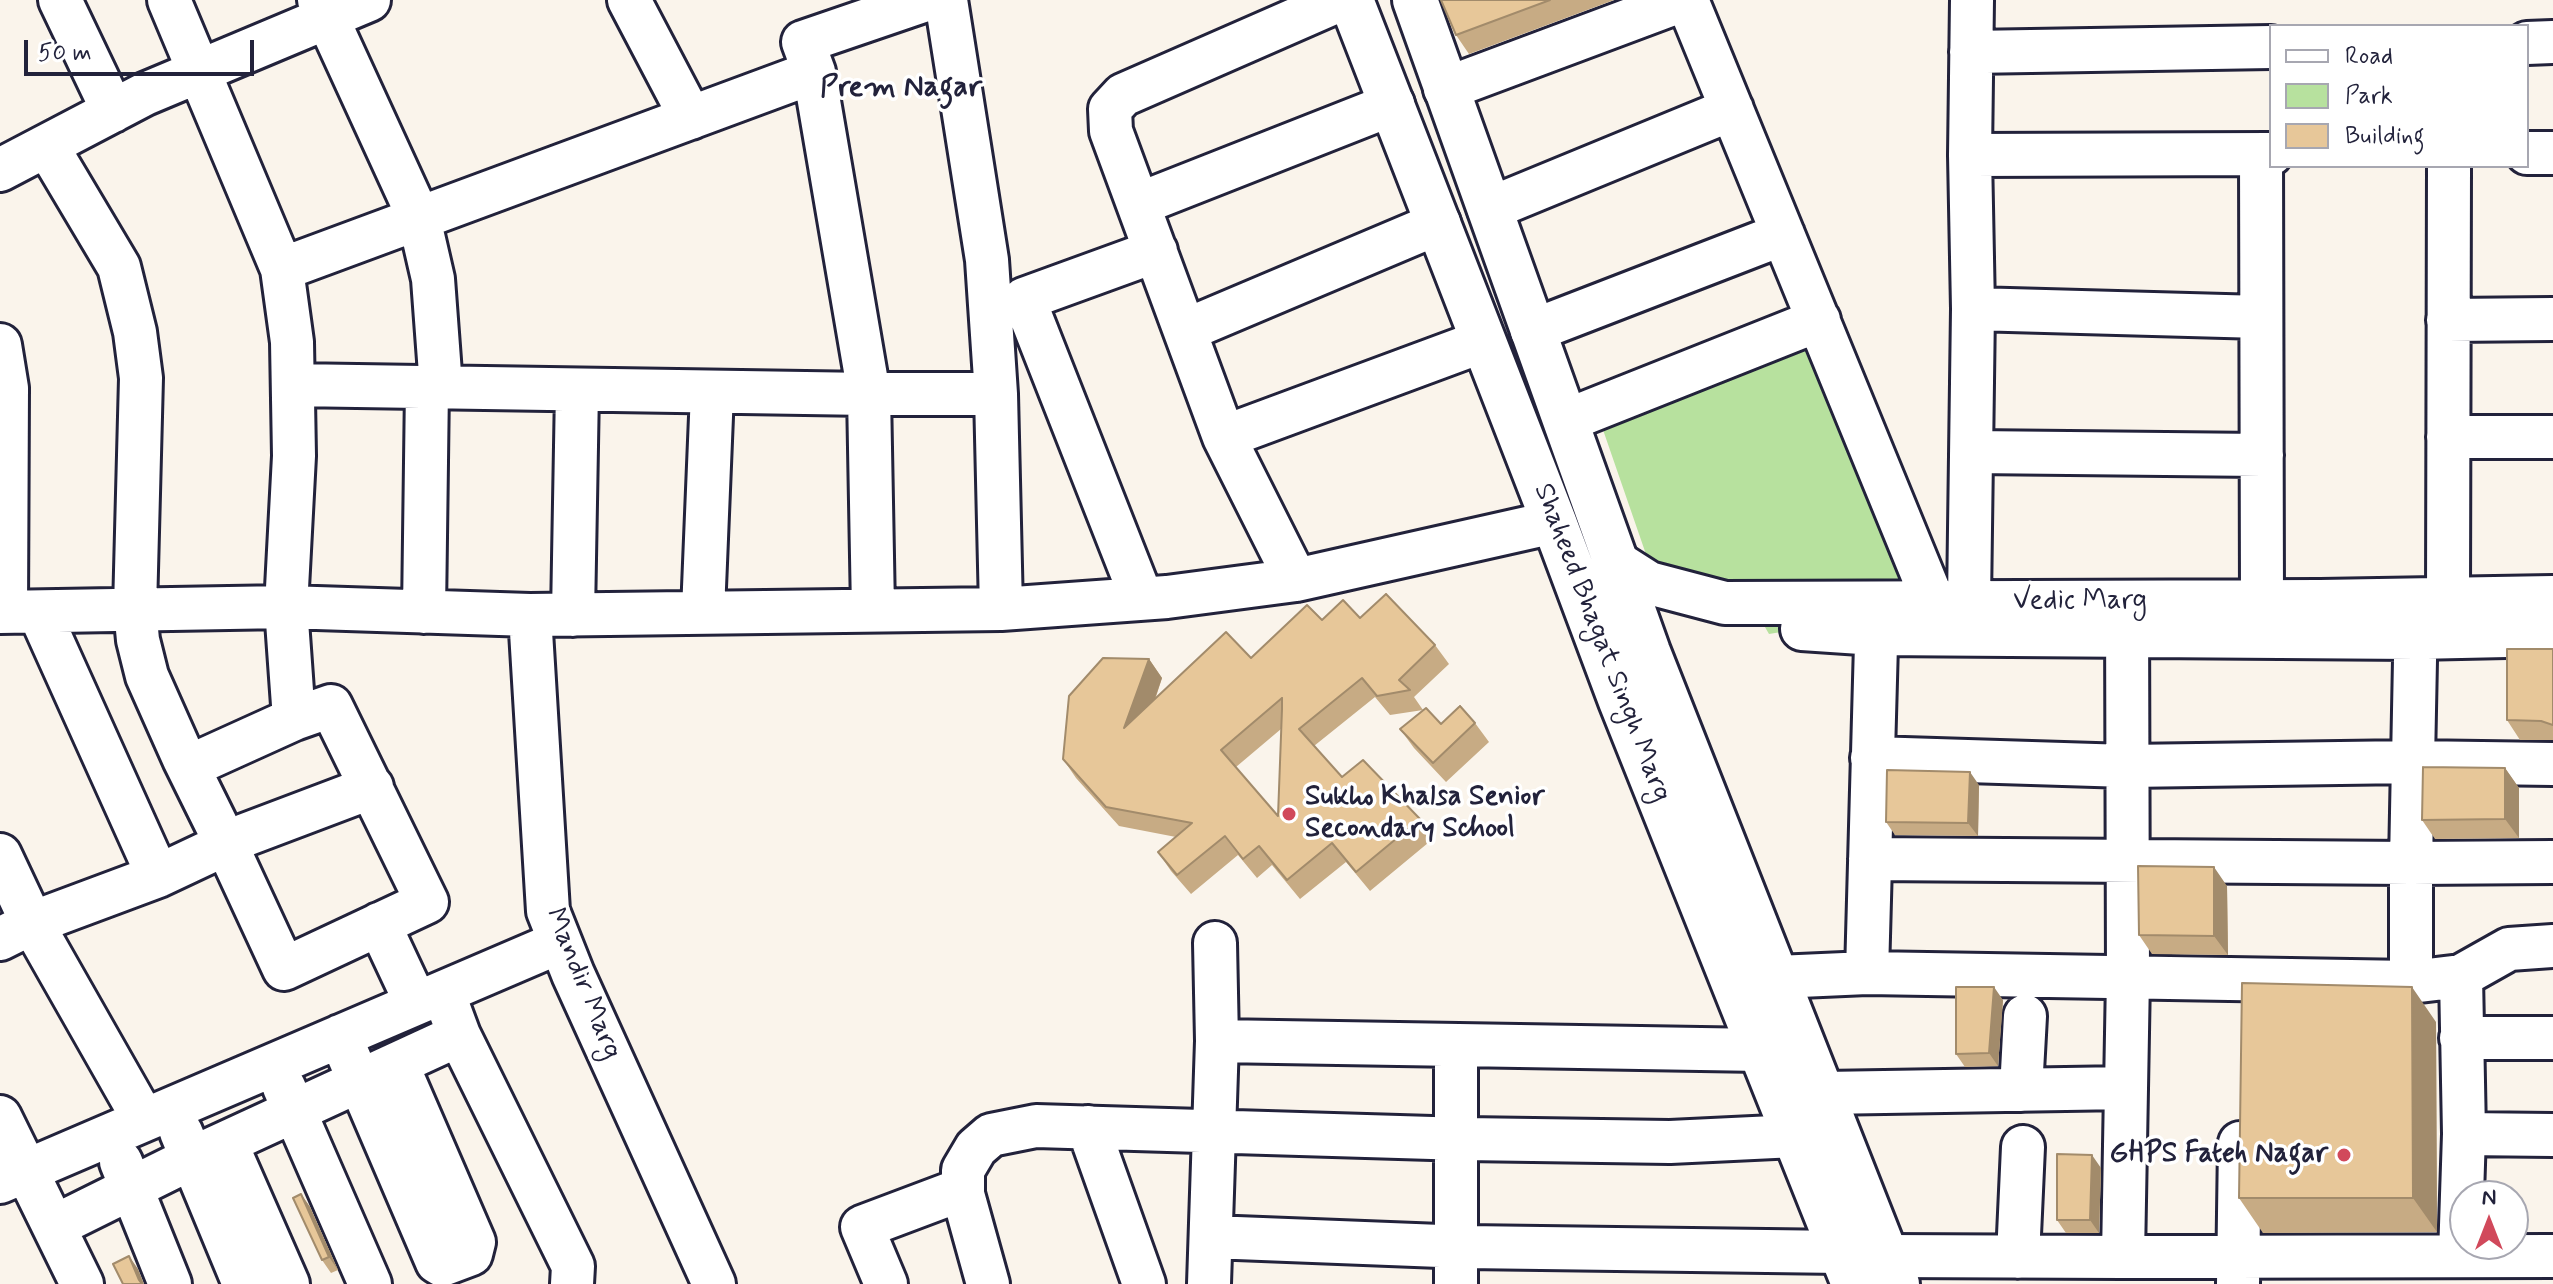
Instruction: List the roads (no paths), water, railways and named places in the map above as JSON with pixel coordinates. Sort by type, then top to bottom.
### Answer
[{"type":"main road","name":"Shaheed Bhagat Singh Marg","points":[[1351,0],[1621,701],[1848,1268]]},
{"type":"main road","name":"Shaheed Bhagat Singh Marg","points":[[1415,0],[1636,618],[1892,1270]]},
{"type":"street","points":[[60,0],[113,111]]},
{"type":"street","points":[[169,0],[282,269],[292,342],[294,456],[286,607],[294,719]]},
{"type":"street","points":[[0,170],[323,9],[369,0]]},
{"type":"street","points":[[629,0],[691,118]]},
{"type":"street","points":[[873,610],[869,394],[814,72],[803,42],[926,0]]},
{"type":"street","points":[[946,0],[987,260],[996,394],[1001,609]]},
{"type":"street","points":[[1296,580],[1224,437],[1111,131],[1110,109],[1123,95],[1340,0]]},
{"type":"street","points":[[1445,89],[1685,0],[1819,320],[1948,613]]},
{"type":"street","points":[[1948,613],[1972,452],[1972,0]]},
{"type":"street","points":[[323,9],[419,218],[433,279],[434,387],[424,612]]},
{"type":"street","points":[[2529,43],[2553,42]]},
{"type":"street","points":[[1971,52],[2269,47]]},
{"type":"street","points":[[282,269],[814,72]]},
{"type":"street","points":[[1139,204],[1393,104]]},
{"type":"street","points":[[1489,209],[1732,109]]},
{"type":"street","points":[[47,146],[119,267],[135,332],[141,378],[135,609],[138,640],[147,676],[188,767],[284,969],[427,902],[331,706],[294,719],[188,767]]},
{"type":"street","points":[[2529,153],[2553,153]]},
{"type":"street","points":[[1970,155],[2266,154],[2261,317],[2262,601]]},
{"type":"street","points":[[2411,982],[2411,762],[2448,437],[2449,168]]},
{"type":"street","points":[[1186,330],[1439,223]]},
{"type":"street","points":[[1532,331],[1783,234]]},
{"type":"street","points":[[1142,599],[1024,299],[1156,251]]},
{"type":"street","points":[[1973,309],[2261,317]]},
{"type":"street","points":[[2448,320],[2553,319]]},
{"type":"street","points":[[1565,421],[1819,320]]},
{"type":"street","points":[[1224,437],[1483,341]]},
{"type":"street","points":[[0,345],[7,388],[4,464],[15,612],[158,876]]},
{"type":"street","points":[[293,385],[996,394]]},
{"type":"street","points":[[573,615],[577,390]]},
{"type":"street","points":[[703,612],[712,392]]},
{"type":"street","points":[[2448,437],[2553,437]]},
{"type":"street","points":[[1972,452],[2262,455]]},
{"type":"street","points":[[15,612],[286,607],[573,615],[1001,609],[1142,599],[1296,580],[1554,522]]},
{"type":"street","name":"Vedic Marg","points":[[1616,562],[1649,583],[1725,603],[1877,618]]},
{"type":"street","name":"Vedic Marg","points":[[1636,618],[1877,618],[1948,613],[2127,618],[2426,612],[2553,597]]},
{"type":"street","name":"Vedic Marg","points":[[2127,618],[2262,601],[2426,612],[2553,635]]},
{"type":"street","name":"Mandir Marg","points":[[530,615],[548,911],[714,1284]]},
{"type":"street","points":[[1867,973],[1877,618]]},
{"type":"street","points":[[2123,1257],[2128,977],[2127,618]]},
{"type":"street","points":[[1872,758],[2127,766],[2411,762],[2553,764]]},
{"type":"street","points":[[16,931],[372,787]]},
{"type":"street","points":[[0,855],[16,931],[142,1121],[208,1151],[288,1284]]},
{"type":"street","points":[[1870,859],[2553,862]]},
{"type":"street","points":[[379,924],[459,1035],[573,1266],[572,1284]]},
{"type":"street","points":[[13,1176],[560,942]]},
{"type":"street","points":[[1209,1284],[1217,1041],[1215,943]]},
{"type":"street","points":[[1777,977],[1867,973],[2411,982],[2461,976],[2509,949],[2553,946]]},
{"type":"street","points":[[2461,976],[2464,1134],[2472,1265]]},
{"type":"street","points":[[2242,1024],[2243,977]]},
{"type":"street","points":[[2021,1090],[2025,1016]]},
{"type":"street","points":[[55,1226],[131,1187],[459,1035]]},
{"type":"street","points":[[340,1036],[437,1262],[442,1265],[471,1254],[474,1242],[397,1064]]},
{"type":"street","points":[[2461,1038],[2553,1038]]},
{"type":"street","points":[[1217,1041],[1761,1050]]},
{"type":"street","points":[[1456,1045],[1456,1265]]},
{"type":"street","points":[[274,1064],[370,1284]]},
{"type":"street","points":[[1824,1093],[2126,1088]]},
{"type":"street","points":[[2239,1271],[2241,1102]]},
{"type":"street","points":[[0,1117],[13,1176],[55,1226],[82,1284]]},
{"type":"street","points":[[142,1121],[131,1187],[170,1284]]},
{"type":"street","points":[[988,1284],[963,1189],[963,1170],[976,1148],[991,1135],[1036,1126],[1670,1142],[1795,1136]]},
{"type":"street","points":[[1088,1127],[1144,1284]]},
{"type":"street","points":[[2464,1134],[2553,1135]]},
{"type":"street","points":[[2018,1257],[2023,1147]]},
{"type":"street","points":[[208,1151],[244,1284]]},
{"type":"street","points":[[886,1284],[862,1227],[963,1189]]},
{"type":"street","points":[[1211,1237],[1456,1265],[1848,1268]]},
{"type":"street","points":[[1892,1270],[2018,1257],[2123,1257],[2239,1271],[2472,1265],[2553,1256]]},
{"type":"place","name":"Sukho Khalsa Senior Secondary School","points":[[1289,814]]},
{"type":"place","name":"GHPS Fateh Nagar","points":[[2344,1155]]},
{"type":"district","name":"Prem Nagar","points":[[901,89]]}]
